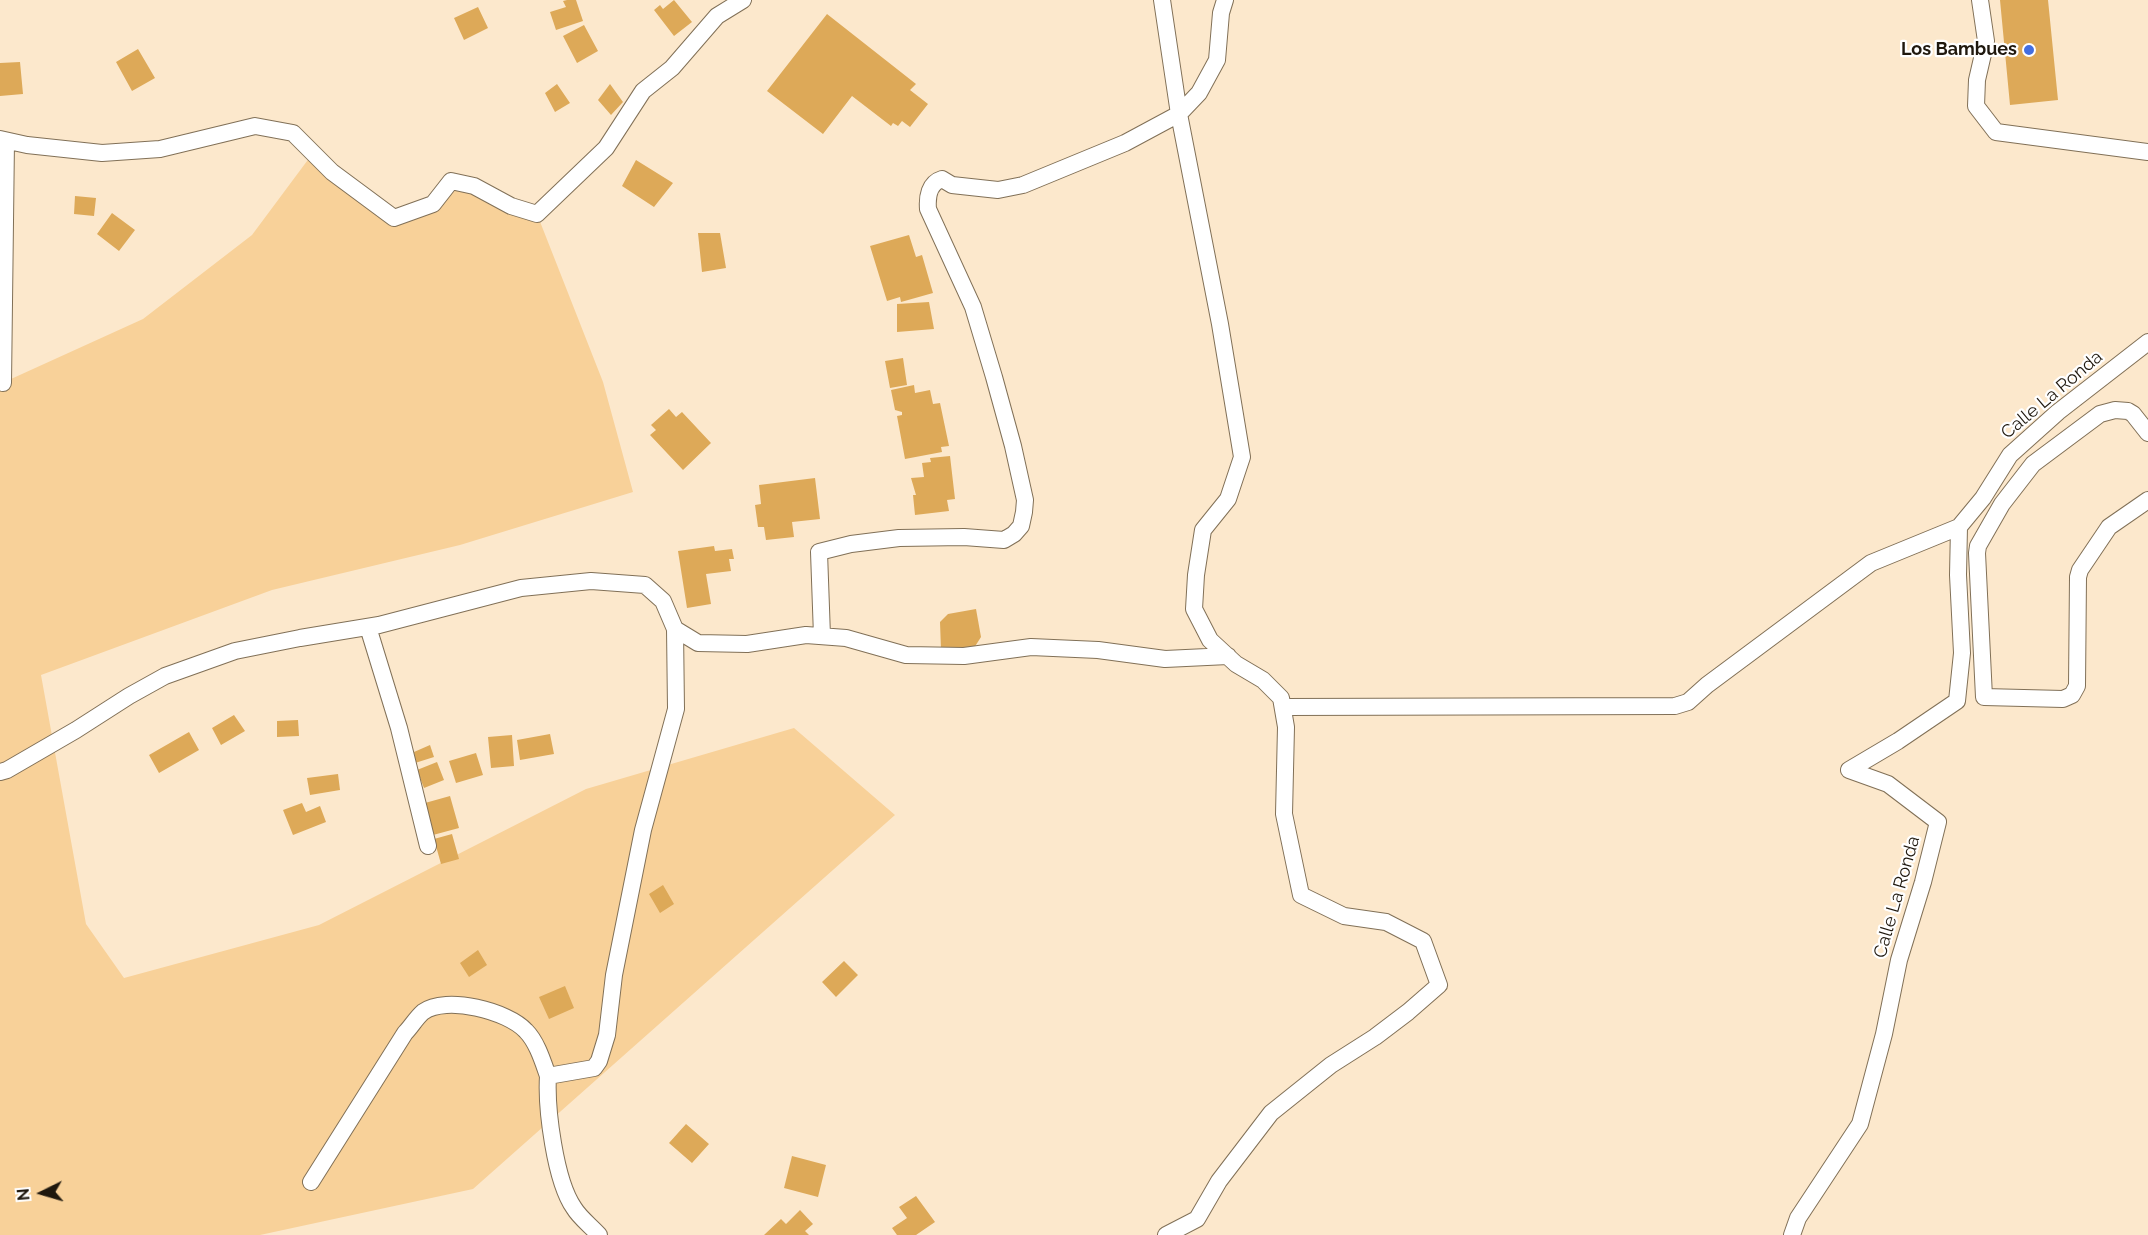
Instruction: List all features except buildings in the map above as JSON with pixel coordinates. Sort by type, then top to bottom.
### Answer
[{"type":"street","points":[[3,383],[3,140],[27,145],[102,153],[160,149],[255,126],[293,133],[332,172],[394,218],[433,204],[450,181],[474,186],[511,206],[537,214],[606,148],[643,91],[672,68],[717,16],[743,0]]},
{"type":"street","points":[[1162,0],[1179,114],[1220,324],[1242,457],[1228,499],[1203,530],[1196,575],[1194,609],[1210,640],[1236,664],[1263,680],[1281,698],[1286,727],[1284,814],[1300,895],[1344,916],[1386,922],[1423,941],[1439,985],[1408,1012],[1375,1037],[1331,1065],[1271,1113],[1219,1181],[1197,1219],[1167,1235]]},
{"type":"street","points":[[822,636],[819,552],[851,544],[899,538],[964,537],[1004,540],[1021,526],[1025,500],[1013,446],[973,307],[928,209],[927,196],[936,180],[942,179],[952,185],[998,190],[1023,185],[1125,142],[1179,114],[1199,93],[1217,60],[1221,13],[1225,0]]},
{"type":"street","points":[[1980,0],[1986,41],[1977,80],[1976,106],[1996,132],[2148,152]]},
{"type":"street","name":"Calle La Ronda","points":[[1792,1235],[1798,1218],[1860,1124],[1884,1034],[1899,960],[1923,882],[1938,822],[1888,784],[1849,770],[1898,741],[1957,701],[1962,653],[1958,575],[1959,527],[1983,498],[2010,455],[2058,412],[2148,342]]},
{"type":"street","points":[[2148,433],[2128,411],[2115,410],[2100,414],[2033,464],[2002,504],[1978,546],[1984,697],[2063,699],[2072,695],[2077,686],[2078,577],[2080,570],[2109,527],[2148,500]]},
{"type":"street","points":[[2010,455],[2033,464]]},
{"type":"street","points":[[1283,707],[1676,705],[1688,702],[1707,685],[1871,563],[1959,527]]},
{"type":"street","points":[[0,772],[76,730],[165,676],[235,651],[368,627],[522,588],[591,581],[645,585],[663,601],[675,629],[676,709],[643,830],[614,975],[607,1035],[599,1061],[594,1068],[548,1076]]},
{"type":"street","points":[[368,627],[399,728],[428,846]]},
{"type":"street","points":[[675,629],[698,643],[747,644],[806,635],[846,638],[906,655],[964,656],[1031,647],[1098,650],[1164,659],[1228,656]]},
{"type":"street","points":[[311,1182],[405,1034],[423,1012],[460,1004],[515,1021],[528,1032],[548,1076],[547,1094],[558,1170],[573,1207],[599,1235]]},
{"type":"shaded area","points":[[313,153],[394,218],[433,204],[451,181],[537,214],[603,382],[633,492],[460,545],[272,590],[41,675],[86,924],[124,978],[319,925],[586,789],[794,728],[895,815],[473,1189],[260,1235],[0,1235],[0,384],[143,319],[252,235]]},
{"type":"place","name":"Los Bambues","points":[[2029,50]]}]
